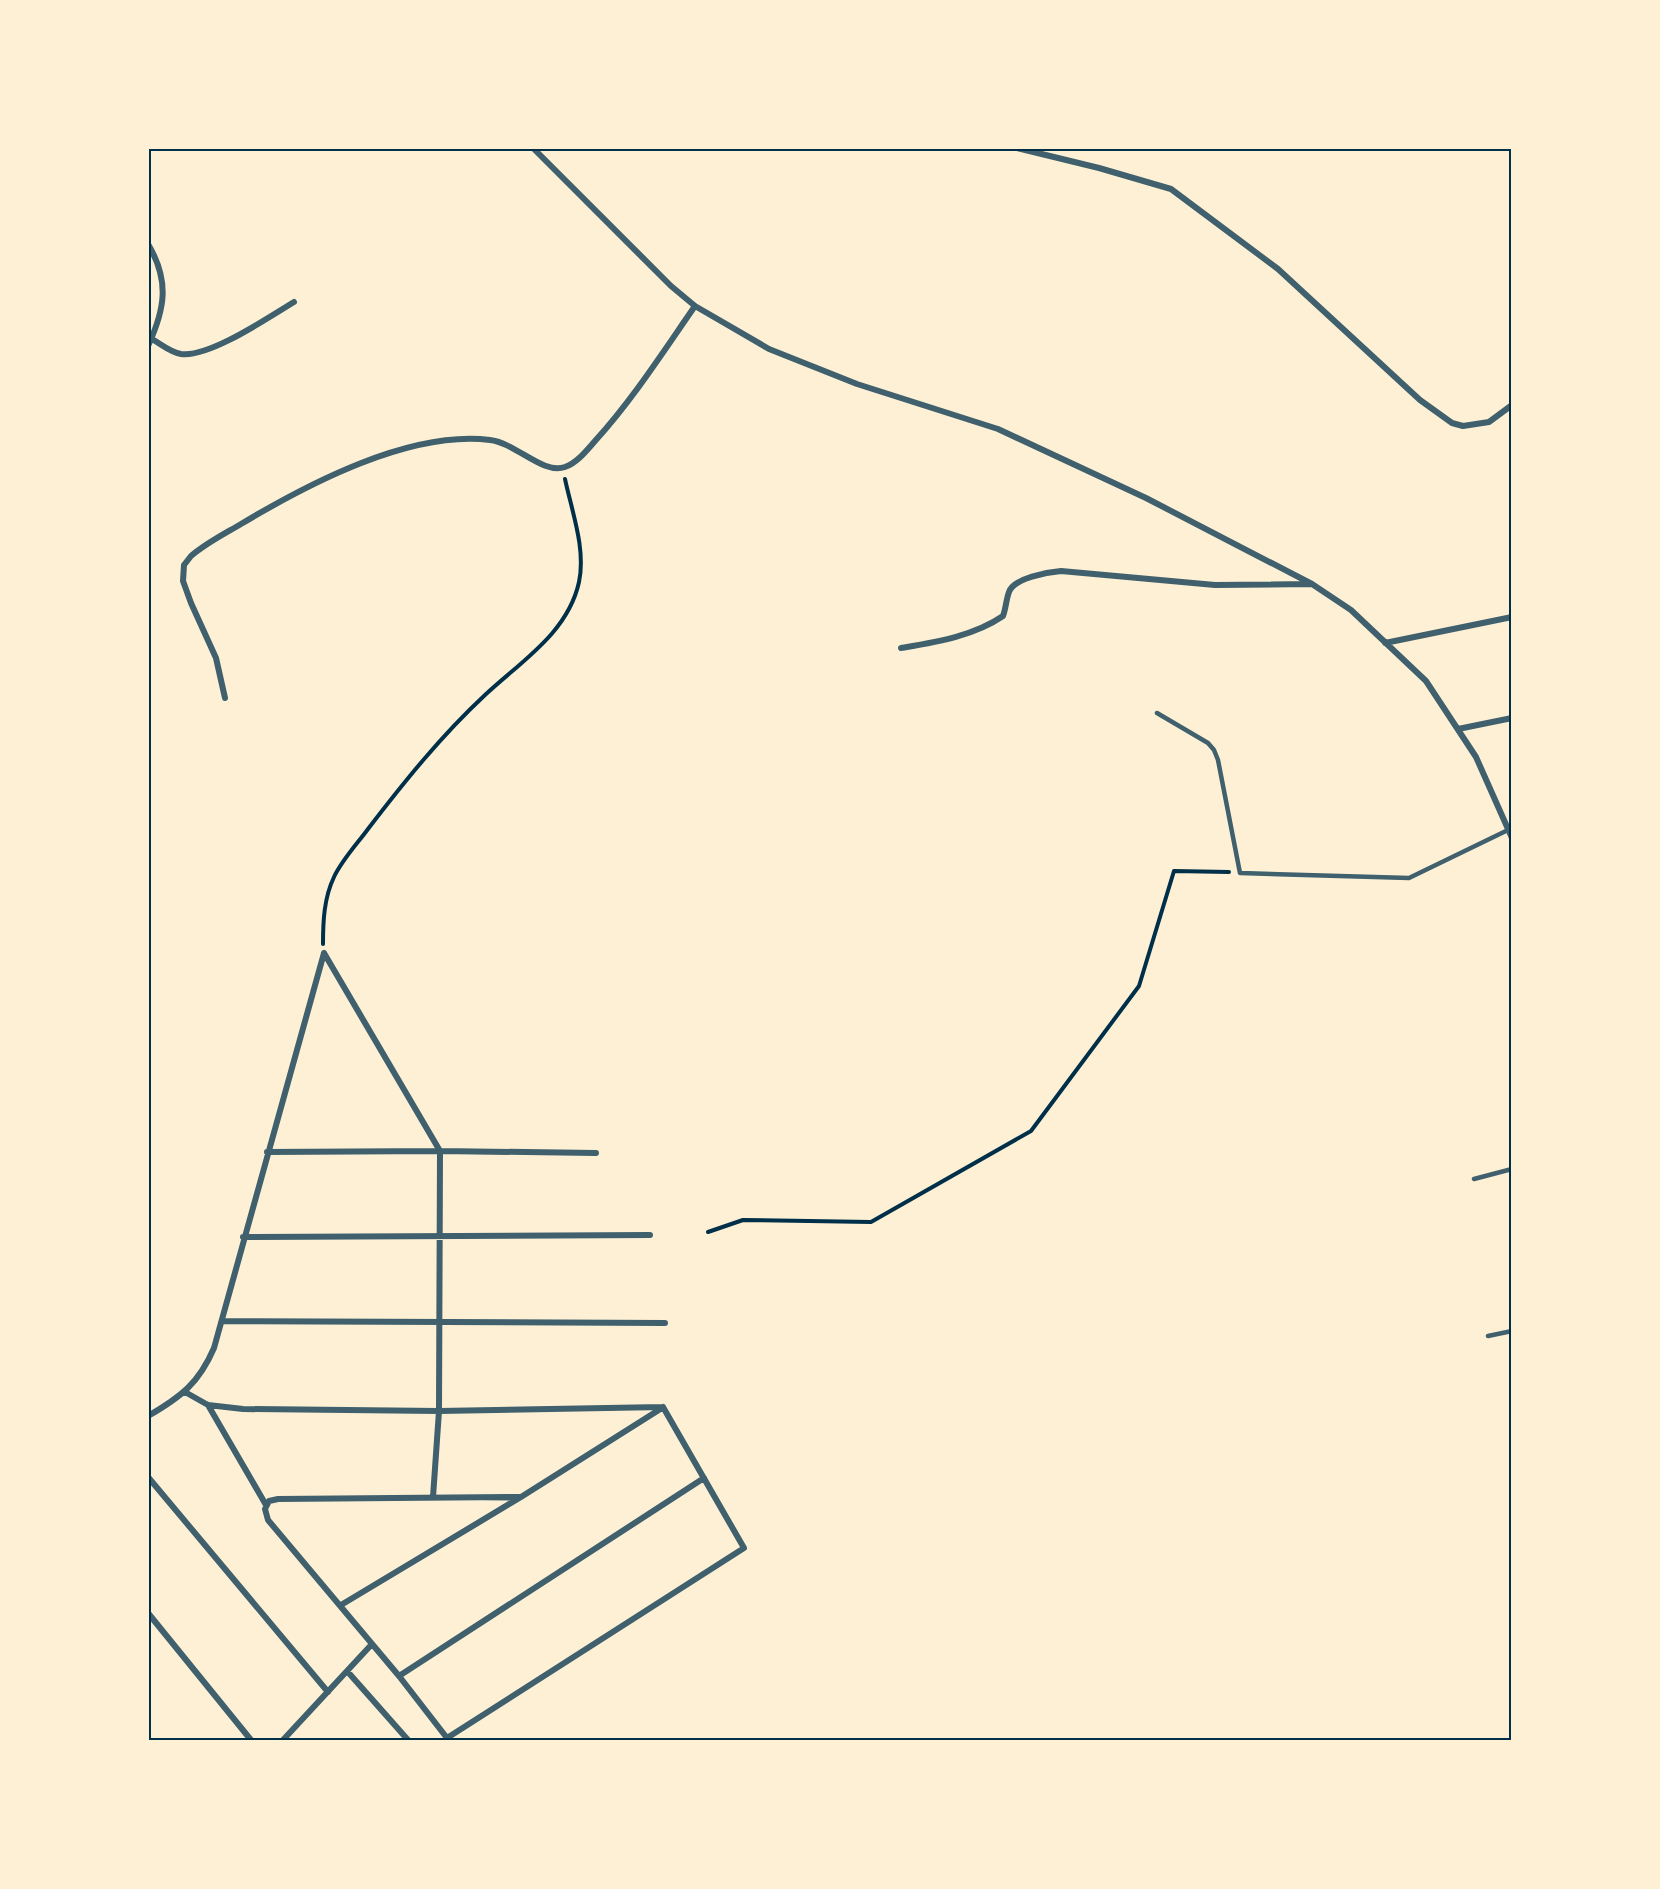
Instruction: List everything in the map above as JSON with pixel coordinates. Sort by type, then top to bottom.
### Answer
[{"type":"street","points":[[533,148],[648,263],[695,306],[769,349],[857,384],[998,429],[1146,498],[1312,584],[1351,610],[1426,681],[1476,757],[1512,838]]},
{"type":"street","points":[[1017,148],[1039,151],[1171,189],[1278,269],[1420,400],[1452,423],[1463,426],[1489,422],[1512,405]]},
{"type":"street","points":[[148,244],[160,267],[164,290],[160,314],[148,346]]},
{"type":"street","points":[[152,339],[178,353],[194,354],[235,337],[294,302]]},
{"type":"street","points":[[225,698],[216,658],[183,581],[184,565],[198,550],[315,483],[407,448],[446,441],[492,440],[510,445],[544,467],[562,468],[583,454],[621,413],[695,306]]},
{"type":"street","points":[[901,648],[947,639],[988,626],[1003,616],[1010,590],[1014,584],[1047,573],[1061,571],[1215,585],[1312,584]]},
{"type":"street","points":[[1385,643],[1512,617]]},
{"type":"street","points":[[1458,729],[1512,718]]},
{"type":"street","points":[[324,953],[440,1151],[439,1411],[433,1497]]},
{"type":"street","points":[[148,1416],[185,1392],[194,1384],[207,1365],[222,1321],[243,1238],[324,953]]},
{"type":"street","points":[[267,1152],[596,1153]]},
{"type":"street","points":[[243,1238],[650,1235]]},
{"type":"street","points":[[222,1321],[665,1323]]},
{"type":"street","points":[[185,1392],[208,1405],[243,1409],[439,1411],[663,1407]]},
{"type":"street","points":[[208,1405],[266,1505]]},
{"type":"street","points":[[521,1497],[278,1499],[269,1501],[265,1513],[268,1520],[341,1605],[447,1738],[744,1548],[663,1407]]},
{"type":"street","points":[[341,1605],[521,1497],[663,1407]]},
{"type":"street","points":[[148,1477],[328,1692]]},
{"type":"street","points":[[399,1676],[704,1478]]},
{"type":"street","points":[[148,1613],[251,1740]]},
{"type":"street","points":[[285,1740],[372,1644]]},
{"type":"street","points":[[347,1671],[408,1740]]},
{"type":"lane","points":[[1157,713],[1208,743],[1214,750],[1218,760],[1240,873],[1409,878],[1508,830]]},
{"type":"lane","points":[[1474,1179],[1512,1169]]},
{"type":"lane","points":[[1488,1336],[1512,1331]]},
{"type":"path","points":[[324,953],[323,921],[327,895],[334,876],[345,860],[403,783],[447,732],[551,636],[573,602],[579,581],[580,562],[578,539],[562,468]]},
{"type":"path","points":[[708,1232],[743,1220],[871,1222],[1031,1131],[1139,986],[1174,871],[1240,873]]}]
